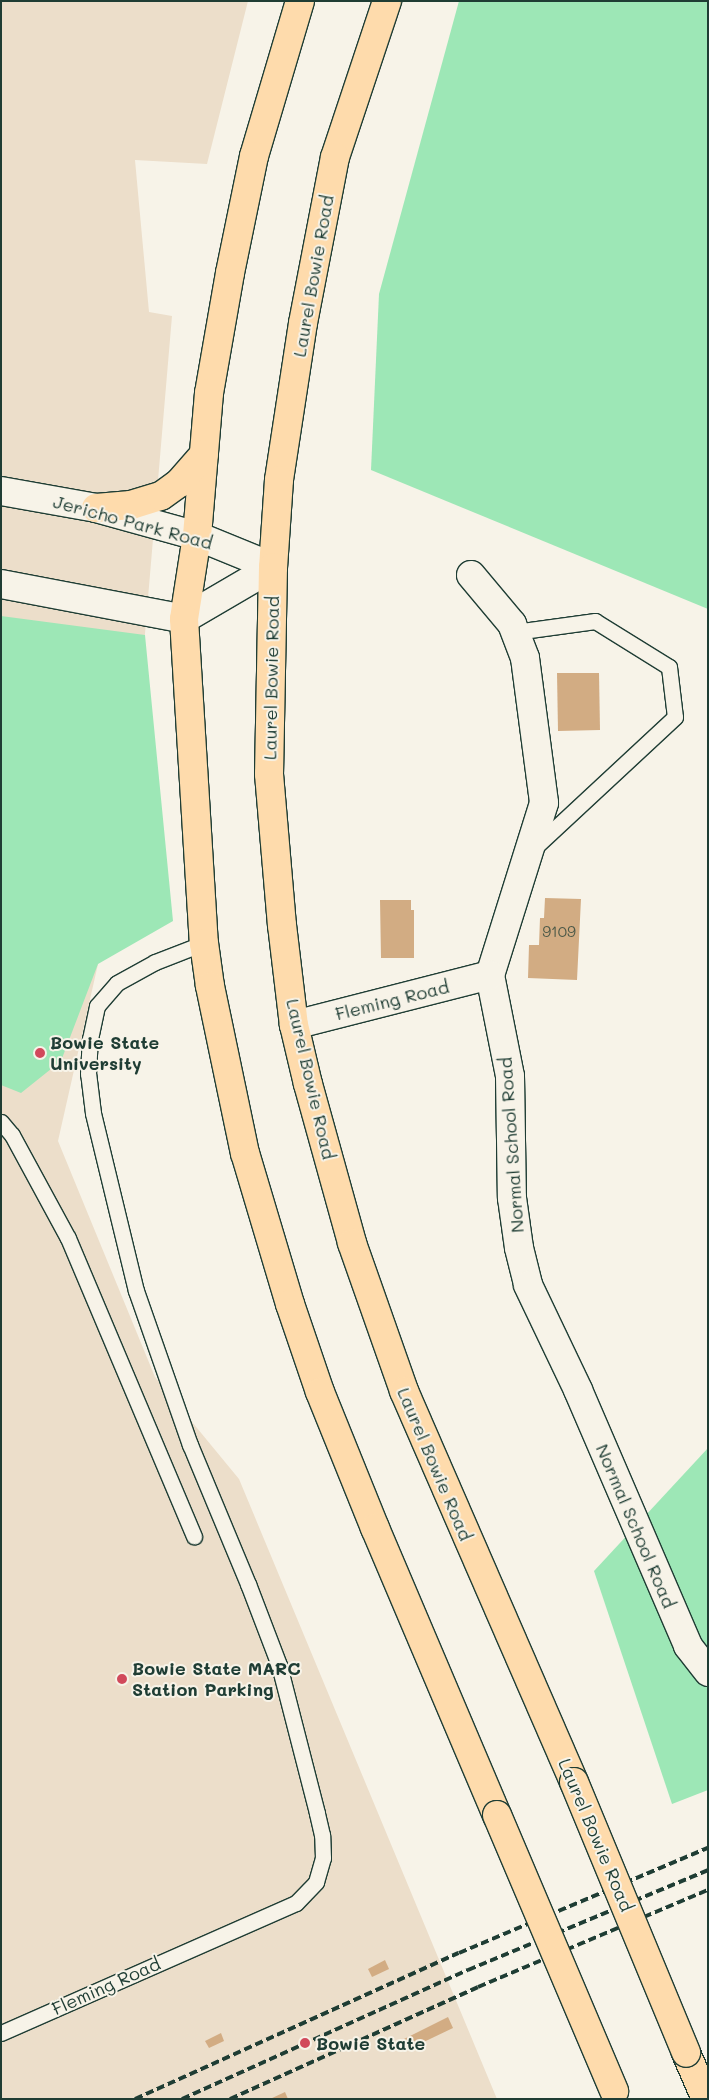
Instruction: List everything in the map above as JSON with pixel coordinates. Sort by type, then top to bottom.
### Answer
[{"type":"main road","points":[[300,1],[254,156],[230,272],[211,384],[197,536],[184,619],[204,943],[211,995],[245,1153],[290,1304],[320,1392],[368,1510],[616,2095]]},
{"type":"main road","name":"Laurel Bowie Road","points":[[387,1],[335,157],[303,323],[279,480],[273,566],[269,774],[282,925],[294,1024],[308,1084],[352,1243],[404,1391],[574,1782],[706,2099]]},
{"type":"main road","points":[[96,508],[131,505],[161,496],[179,483],[204,454]]},
{"type":"street","name":"Jericho Park Road","points":[[1,491],[96,508],[197,536],[273,566]]},
{"type":"street","points":[[1,584],[184,619],[273,566]]},
{"type":"street","name":"Normal School Road","points":[[471,575],[512,624],[525,658],[544,803],[531,851],[490,975],[510,1076],[512,1198],[519,1248],[528,1285],[578,1390],[688,1646],[708,1672]]},
{"type":"street","name":"Fleming Road","points":[[294,1024],[490,975]]},
{"type":"lane","points":[[515,632],[595,621],[669,667],[675,717],[531,851]]},
{"type":"lane","name":"Fleming Road","points":[[1,2033],[296,1903],[316,1882],[323,1858],[322,1835],[279,1665],[248,1584],[190,1445],[136,1291],[93,1112],[88,1074],[90,1039],[97,1006],[117,983],[155,962],[204,943]]},
{"type":"lane","points":[[1,1122],[12,1135],[68,1238],[194,1536]]},
{"type":"shaded area","name":"Bowie State University","points":[[1,1],[248,1],[207,164],[135,160],[149,312],[172,316],[140,692],[98,964],[58,1141],[155,1377],[239,1479],[497,2099],[1,2099]]},
{"type":"green space","points":[[459,1],[708,1],[708,609],[371,470],[379,294]]},
{"type":"green space","points":[[1,616],[145,635],[173,921],[98,964],[61,1061],[21,1093],[1,1085]]},
{"type":"green space","points":[[708,1448],[708,1790],[672,1804],[594,1571]]},
{"type":"building","points":[[557,673],[599,673],[600,730],[558,731]]},
{"type":"building","points":[[545,898],[581,899],[577,980],[528,978],[529,945],[539,945],[540,918],[544,918]]},
{"type":"building","points":[[380,900],[411,900],[411,910],[414,910],[414,958],[381,958]]},
{"type":"building","points":[[385,1960],[389,1969],[372,1977],[368,1969]]},
{"type":"building","points":[[448,2017],[453,2028],[409,2049],[404,2039]]},
{"type":"building","points":[[221,2033],[224,2041],[209,2048],[205,2041]]},
{"type":"building","points":[[285,2092],[288,2099],[270,2099]]},
{"type":"railway","points":[[135,2099],[459,1953],[708,1848]]},
{"type":"railway","points":[[182,2099],[468,1970],[708,1870]]},
{"type":"railway","points":[[230,2099],[478,1987],[708,1890]]},
{"type":"place","name":"Bowie State University","points":[[40,1053]]},
{"type":"place","name":"Bowie State MARC Station Parking","points":[[122,1679]]},
{"type":"place","name":"Bowie State","points":[[305,2043]]}]
